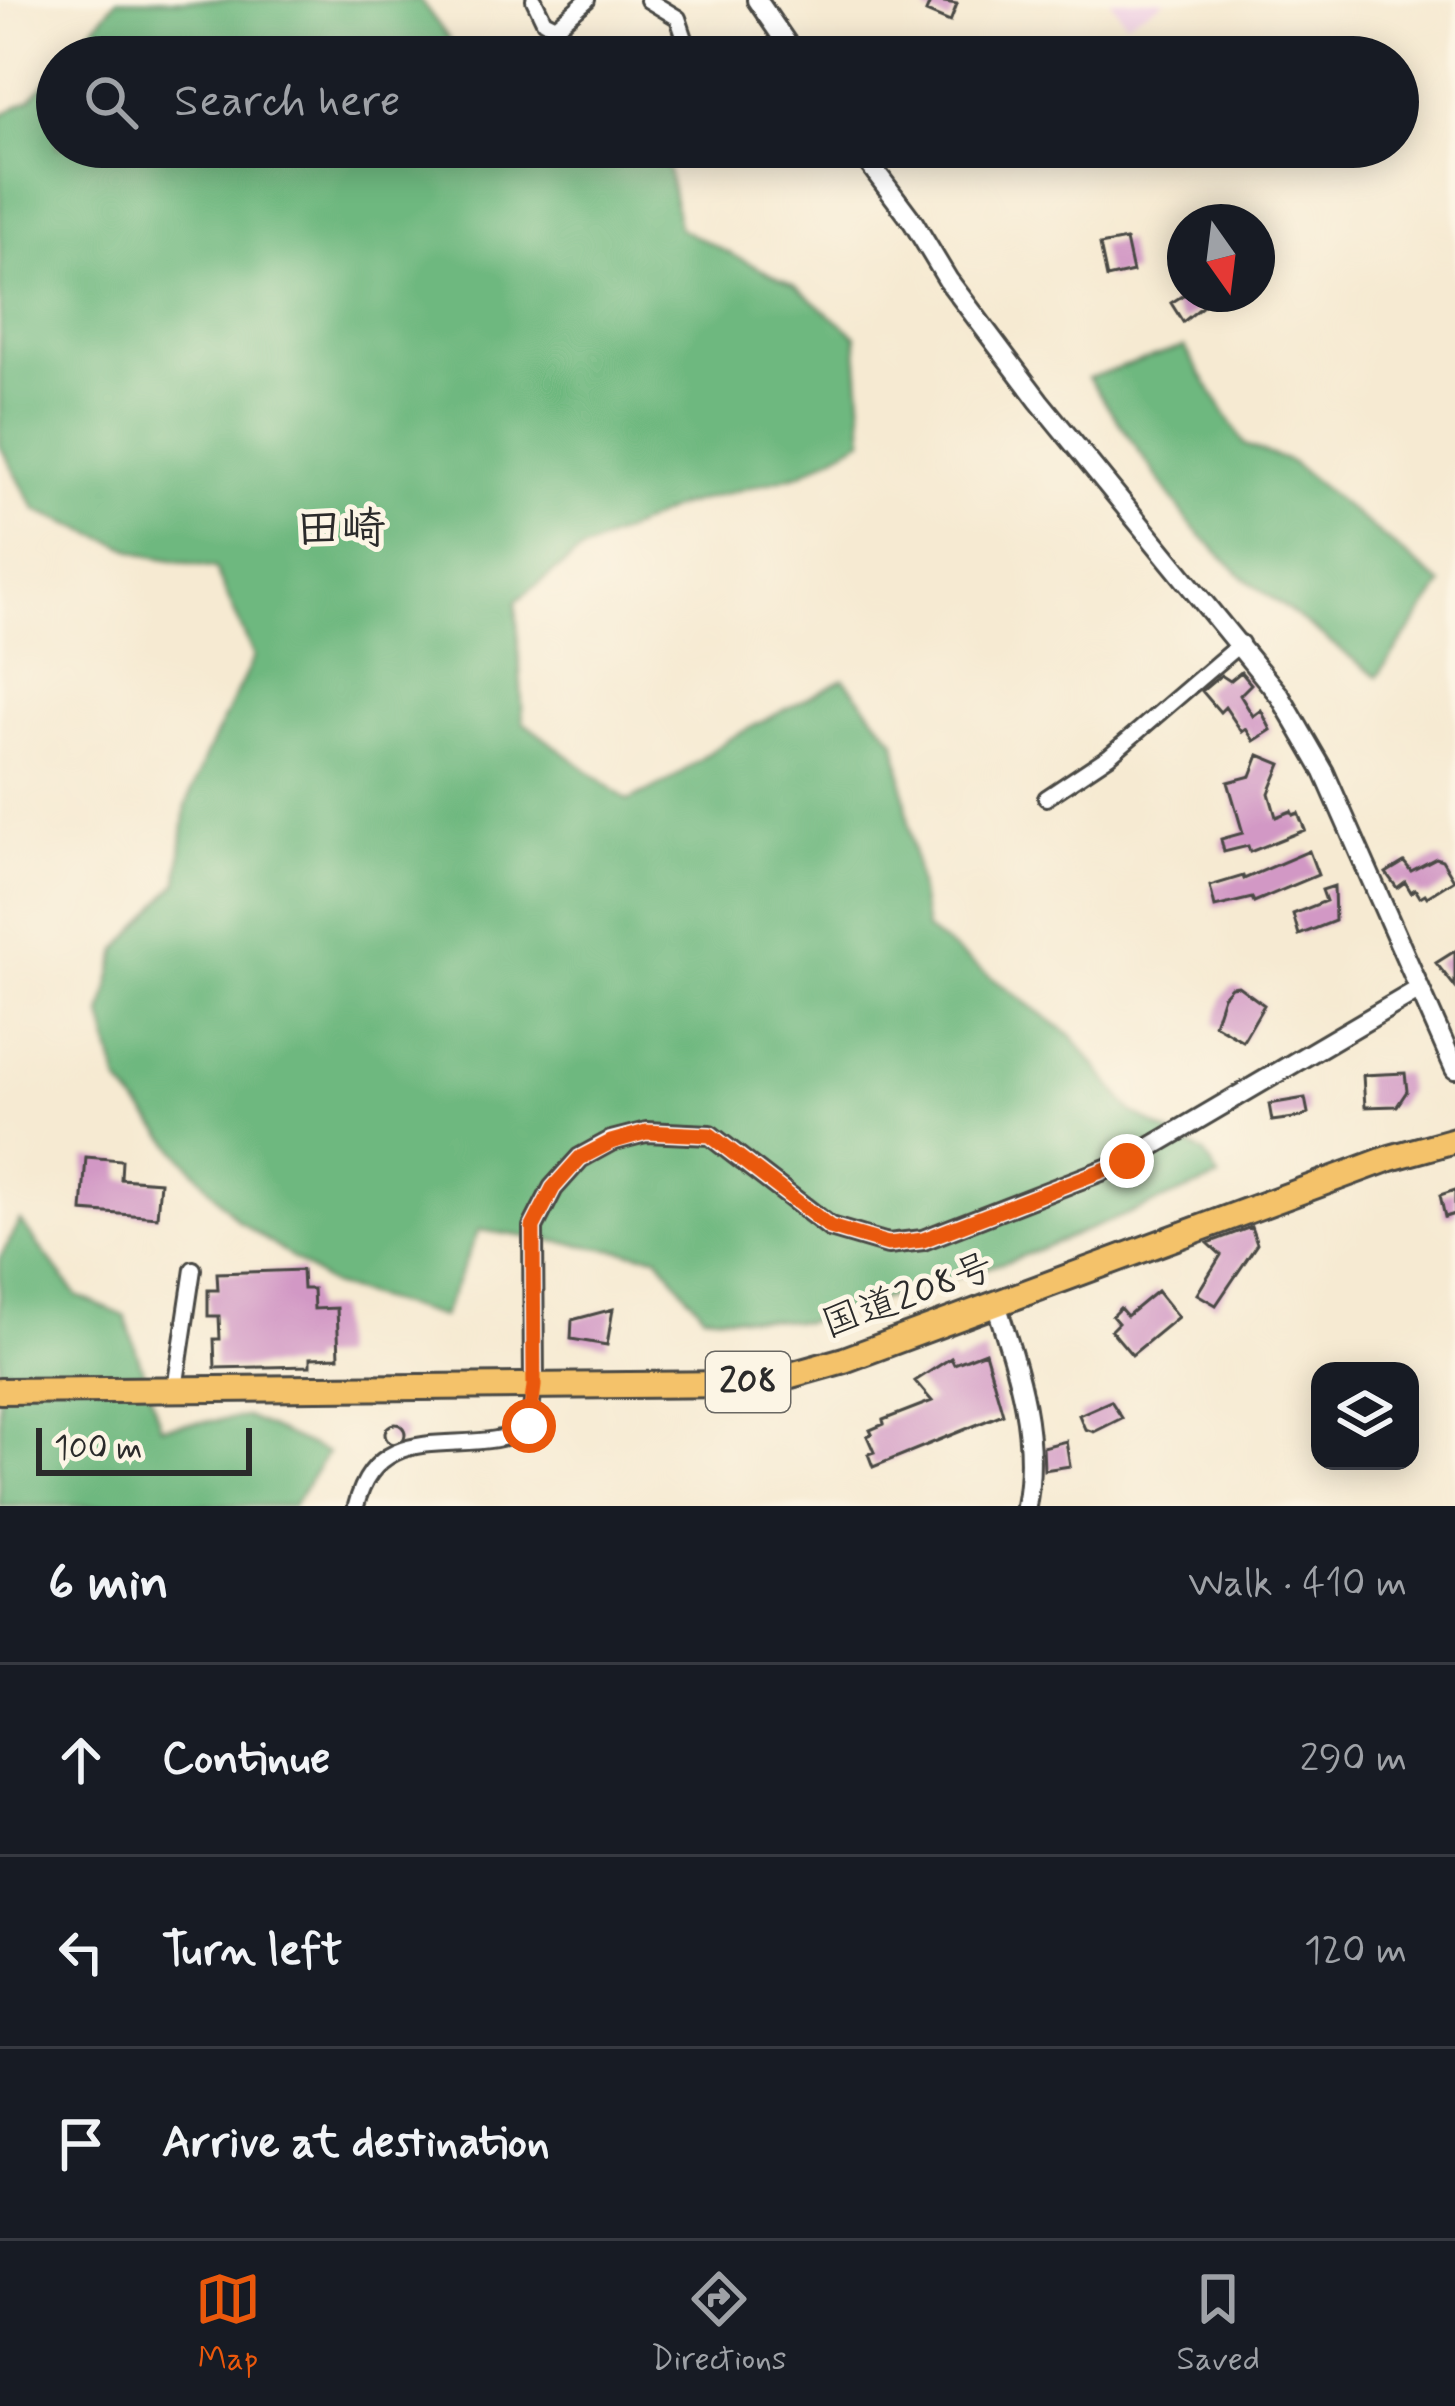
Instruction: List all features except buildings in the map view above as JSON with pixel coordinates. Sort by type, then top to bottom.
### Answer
[{"type":"highway","name":"国道208号","points":[[0,1391],[736,1384],[791,1375],[844,1360],[1390,1158],[1455,1141]]},
{"type":"street","points":[[534,0],[544,21],[556,27],[587,0]]},
{"type":"street","points":[[649,0],[678,18],[684,36]]},
{"type":"street","points":[[757,0],[782,36]]},
{"type":"street","points":[[873,168],[948,280],[1039,400],[1280,696],[1324,772],[1455,1069]]},
{"type":"street","points":[[1046,799],[1109,756],[1241,643]]},
{"type":"street","points":[[356,1506],[368,1474],[401,1452],[452,1440],[492,1440],[529,1426],[534,1386],[533,1227],[553,1188],[580,1158],[611,1142],[646,1132],[710,1135],[830,1227],[888,1244],[923,1240],[1127,1161],[1418,990]]},
{"type":"street","points":[[175,1389],[193,1269]]},
{"type":"street","points":[[996,1304],[1025,1408],[1034,1467],[1026,1506]]},
{"type":"shaded area","points":[[1110,0],[1167,0],[1126,22]]},
{"type":"green space","points":[[117,0],[420,0],[447,36],[86,36]]},
{"type":"green space","points":[[36,93],[36,168],[668,168],[679,228],[795,286],[856,336],[864,439],[800,474],[679,506],[579,553],[516,601],[523,722],[628,801],[668,782],[727,740],[844,679],[896,742],[926,930],[1071,1035],[1132,1112],[1205,1154],[1219,1178],[1012,1260],[805,1322],[703,1314],[657,1256],[479,1230],[442,1317],[331,1285],[237,1220],[119,1083],[102,1015],[118,950],[178,882],[186,806],[254,657],[215,568],[145,555],[36,510],[0,446],[0,116]]},
{"type":"green space","points":[[1184,347],[1245,445],[1291,462],[1442,585],[1377,677],[1241,575],[1191,525],[1088,378]]},
{"type":"green space","points":[[20,1221],[77,1296],[125,1316],[161,1427],[246,1417],[327,1453],[293,1506],[0,1506],[0,1258]]},
{"type":"district","name":"田崎","points":[[341,530]]},
{"type":"route","points":[[529,1426],[534,1386],[533,1227],[553,1188],[580,1158],[611,1142],[646,1132],[710,1135],[830,1227],[888,1244],[923,1240],[1127,1161]]}]
